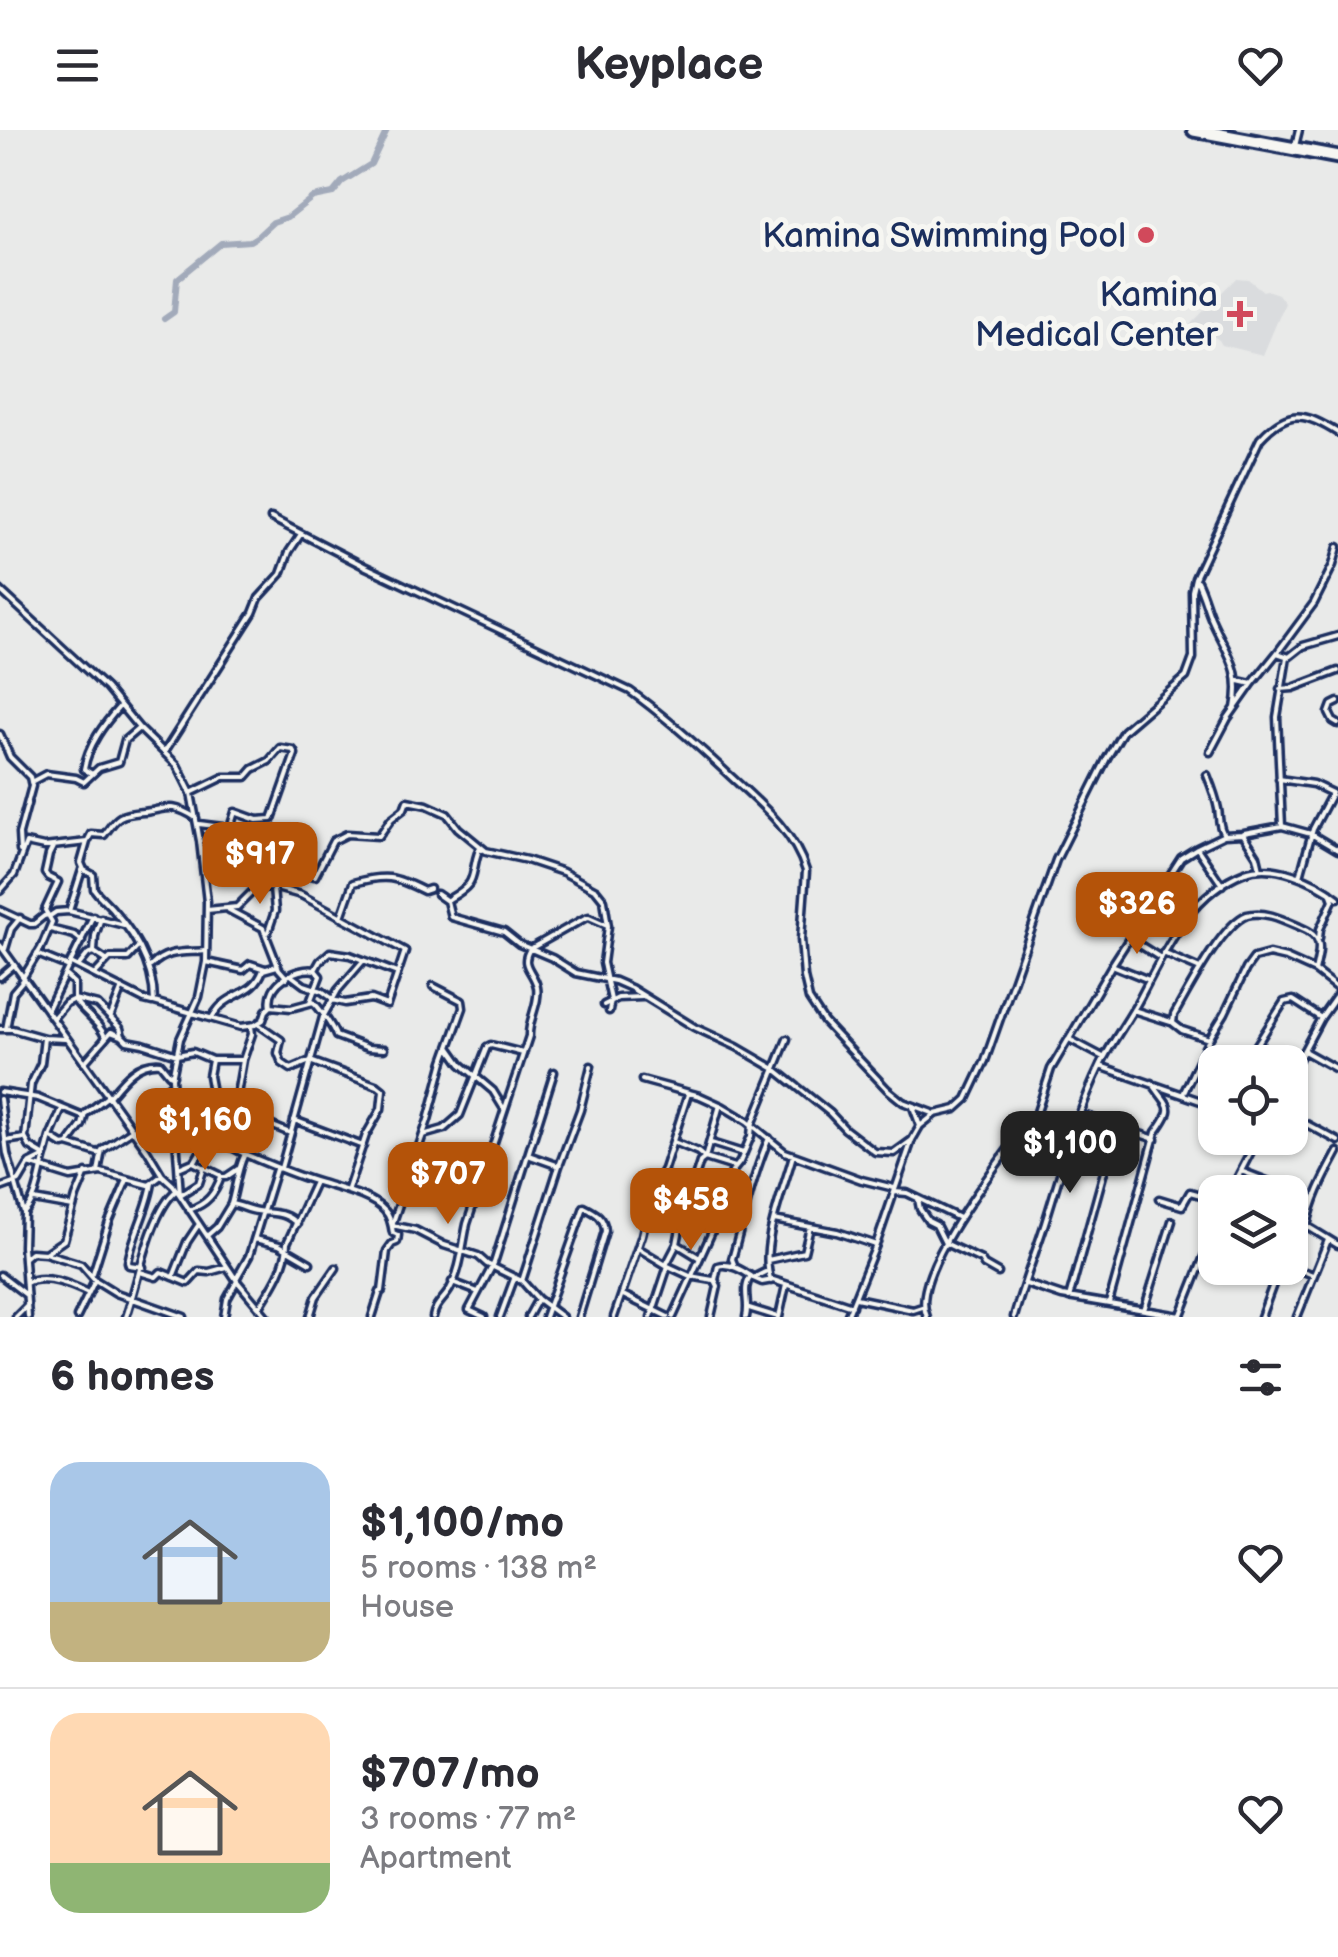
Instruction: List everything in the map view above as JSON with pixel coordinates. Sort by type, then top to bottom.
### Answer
[{"type":"highway","points":[[1194,130],[1338,157]]},
{"type":"street","points":[[1294,150],[1299,130]]},
{"type":"street","points":[[847,1317],[912,1140],[920,1126],[936,1114],[956,1109],[967,1099],[985,1061],[1056,860],[1106,758],[1123,732],[1186,677],[1191,668],[1195,578],[1260,438],[1274,423],[1302,415],[1338,434]]},
{"type":"street","points":[[271,518],[617,684],[652,707],[698,746],[778,823],[803,861],[806,871],[801,939],[809,999],[824,1022],[887,1089],[903,1102],[936,1114]]},
{"type":"street","points":[[164,751],[253,613],[258,598],[281,574],[300,534]]},
{"type":"street","points":[[1210,752],[1235,708],[1314,603],[1338,547]]},
{"type":"street","points":[[1195,578],[1232,660],[1238,681],[1235,708]]},
{"type":"street","points":[[0,590],[94,677],[138,728],[164,751],[179,768],[191,792],[204,872],[206,962],[173,1075],[178,1192]]},
{"type":"street","points":[[1282,826],[1277,717],[1288,657],[1303,646],[1338,636]]},
{"type":"street","points":[[1276,653],[1288,657]]},
{"type":"street","points":[[1280,688],[1293,688],[1338,671]]},
{"type":"street","points":[[1238,681],[1252,684]]},
{"type":"street","points":[[1338,702],[1329,714],[1338,724]]},
{"type":"street","points":[[92,774],[84,769],[85,761],[102,728],[120,706]]},
{"type":"street","points":[[32,782],[46,774],[84,782],[99,768],[116,764],[125,740],[138,728]]},
{"type":"street","points":[[0,734],[10,757],[32,782],[19,838],[21,855]]},
{"type":"street","points":[[69,910],[91,834],[104,835],[121,816],[160,806],[180,810],[197,821],[230,828],[235,812],[257,820],[272,819],[295,754],[280,748],[246,777],[224,776],[191,792]]},
{"type":"street","points":[[1207,774],[1224,834]]},
{"type":"street","points":[[1279,779],[1313,784],[1332,793],[1312,834],[1300,878]]},
{"type":"street","points":[[207,910],[236,907],[254,890],[282,884],[289,871],[314,876],[331,844],[346,834],[382,834],[407,801],[447,814],[486,851]]},
{"type":"street","points":[[856,1298],[924,1312],[926,1281],[959,1218],[1036,1115],[1052,1069],[1112,965],[1181,858],[1224,834],[1282,826],[1312,834],[1338,850]]},
{"type":"street","points":[[1243,834],[1260,869]]},
{"type":"street","points":[[19,838],[40,847],[87,842]]},
{"type":"street","points":[[1,887],[14,875],[26,842]]},
{"type":"street","points":[[53,847],[45,874],[58,884],[45,910],[52,922],[14,992],[3,1029],[68,1040]]},
{"type":"street","points":[[1197,848],[1222,885]]},
{"type":"street","points":[[448,901],[463,892],[475,872],[480,850],[527,860],[593,887],[604,900],[608,926],[602,963],[608,979],[609,1011]]},
{"type":"street","points":[[267,934],[275,911],[273,870],[278,860]]},
{"type":"street","points":[[82,865],[94,875],[94,888],[139,945],[149,968],[154,1002]]},
{"type":"street","points":[[1014,1317],[1070,1139],[1100,1066],[1194,908],[1222,885],[1245,872],[1260,869],[1300,878],[1338,898]]},
{"type":"street","points":[[204,872],[301,895],[405,951],[387,1005],[371,999],[345,1003],[290,977],[278,966],[267,934],[260,926],[228,909]]},
{"type":"street","points":[[340,918],[346,898],[360,881],[383,876],[424,891],[430,889]]},
{"type":"street","points":[[1314,971],[1320,929],[1333,900],[1330,892]]},
{"type":"street","points":[[437,894],[448,901],[451,917],[504,932],[514,942],[576,972],[631,988],[775,1069],[875,1152],[894,1153],[903,1161]]},
{"type":"street","points":[[0,910],[34,924],[44,916],[69,910],[124,925]]},
{"type":"street","points":[[1173,1023],[1200,970],[1228,929],[1249,915],[1284,920],[1311,931],[1318,942]]},
{"type":"street","points":[[46,1012],[93,916]]},
{"type":"street","points":[[4,952],[10,929],[20,918]]},
{"type":"street","points":[[94,952],[101,918]]},
{"type":"street","points":[[432,1317],[433,1310],[449,1292],[462,1259],[461,1249],[529,1036],[538,991],[525,961],[526,954],[585,918],[608,926]]},
{"type":"street","points":[[50,928],[82,941]]},
{"type":"street","points":[[1129,938],[1200,970]]},
{"type":"street","points":[[0,945],[208,1234],[236,1280],[267,1317]]},
{"type":"street","points":[[95,974],[106,960],[128,958],[139,945]]},
{"type":"street","points":[[149,968],[178,952],[206,951]]},
{"type":"street","points":[[94,952],[106,960]]},
{"type":"street","points":[[78,966],[94,952]]},
{"type":"street","points":[[315,970],[330,952],[350,955],[397,973]]},
{"type":"street","points":[[37,954],[78,966],[144,1000],[241,1026],[258,1024],[271,1006],[291,1008],[310,1002],[318,1006],[336,1036],[384,1050]]},
{"type":"street","points":[[1183,1094],[1246,969],[1254,958],[1264,954],[1314,971],[1338,992],[1307,1045]]},
{"type":"street","points":[[224,1317],[227,1299],[244,1268],[276,1169],[280,1168],[323,1017],[363,960]]},
{"type":"street","points":[[206,962],[244,970],[250,964],[265,969],[278,966]]},
{"type":"street","points":[[1,974],[14,965]]},
{"type":"street","points":[[1112,965],[1149,980]]},
{"type":"street","points":[[271,1006],[273,987],[306,968],[320,976],[310,1002]]},
{"type":"street","points":[[212,1018],[220,1005],[257,984],[265,969]]},
{"type":"street","points":[[65,976],[74,984],[74,999],[85,1016],[95,1021],[105,1037]]},
{"type":"street","points":[[392,1226],[464,1003],[434,986]]},
{"type":"street","points":[[110,1019],[122,988]]},
{"type":"street","points":[[604,1005],[610,1000],[643,998]]},
{"type":"street","points":[[52,1019],[74,999],[98,1005],[120,1028],[127,1042],[176,1055],[193,1052],[212,1060],[243,1060]]},
{"type":"street","points":[[1257,1045],[1284,1002],[1293,1000],[1321,1018]]},
{"type":"street","points":[[1133,1010],[1209,1039]]},
{"type":"street","points":[[258,1024],[281,1040],[278,1053],[287,1068],[310,1062],[383,1090],[380,1109],[362,1146],[348,1191]]},
{"type":"street","points":[[218,1112],[232,1107],[236,1100],[251,1026]]},
{"type":"street","points":[[84,1063],[111,1032],[122,1036]]},
{"type":"street","points":[[44,1038],[41,1063],[28,1097],[25,1138],[30,1148],[45,1156]]},
{"type":"street","points":[[622,1294],[674,1316],[711,1234],[787,1039]]},
{"type":"street","points":[[1069,1039],[1104,1058]]},
{"type":"street","points":[[423,1135],[444,1128],[460,1115],[489,1046],[523,1053]]},
{"type":"street","points":[[449,1047],[454,1056],[494,1090],[504,1109]]},
{"type":"street","points":[[1308,1052],[1338,1070]]},
{"type":"street","points":[[179,1168],[201,1154],[218,1124],[209,1076],[212,1060]]},
{"type":"street","points":[[68,1144],[84,1117],[131,1072],[150,1062],[160,1063],[173,1075]]},
{"type":"street","points":[[522,1282],[591,1066]]},
{"type":"street","points":[[1100,1066],[1198,1100]]},
{"type":"street","points":[[484,1317],[469,1310],[492,1266],[554,1072]]},
{"type":"street","points":[[642,1080],[720,1105],[770,1137],[780,1150],[900,1191],[959,1218]]},
{"type":"street","points":[[1109,1303],[1157,1129],[1166,1121],[1168,1106],[1152,1083]]},
{"type":"street","points":[[98,1172],[102,1150],[132,1131],[161,1092],[172,1084]]},
{"type":"street","points":[[614,1317],[653,1189],[674,1142],[688,1093]]},
{"type":"street","points":[[28,1317],[24,1213],[3,1154],[0,1095],[28,1097],[84,1117]]},
{"type":"street","points":[[154,1103],[174,1116]]},
{"type":"street","points":[[650,1317],[700,1162],[711,1143],[720,1105]]},
{"type":"street","points":[[232,1107],[290,1132]]},
{"type":"street","points":[[913,1107],[920,1126]]},
{"type":"street","points":[[24,1213],[34,1200],[50,1137],[64,1108]]},
{"type":"street","points":[[1080,1114],[1155,1138]]},
{"type":"street","points":[[294,1120],[362,1146]]},
{"type":"street","points":[[1030,1120],[1070,1139]]},
{"type":"street","points":[[1308,1125],[1338,1141]]},
{"type":"street","points":[[174,1126],[212,1136],[245,1154],[314,1182],[348,1191],[385,1210],[393,1233],[398,1235],[387,1251],[382,1291],[372,1317]]},
{"type":"street","points":[[50,1137],[63,1145],[101,1154]]},
{"type":"street","points":[[735,1267],[732,1259],[745,1208],[770,1137]]},
{"type":"street","points":[[5,1141],[25,1138]]},
{"type":"street","points":[[894,1153],[912,1140]]},
{"type":"street","points":[[674,1142],[735,1168]]},
{"type":"street","points":[[711,1143],[743,1153]]},
{"type":"street","points":[[1308,1222],[1314,1200],[1338,1152]]},
{"type":"street","points":[[208,1234],[217,1228],[231,1204],[245,1154]]},
{"type":"street","points":[[770,1281],[768,1260],[774,1220],[794,1154]]},
{"type":"street","points":[[528,1155],[559,1166]]},
{"type":"street","points":[[1238,1175],[1249,1155]]},
{"type":"street","points":[[0,1188],[15,1183],[29,1164],[45,1156]]},
{"type":"street","points":[[1069,1298],[1107,1161]]},
{"type":"street","points":[[193,1162],[226,1177],[238,1169]]},
{"type":"street","points":[[29,1164],[72,1177],[98,1172],[150,1184],[162,1175]]},
{"type":"street","points":[[126,1317],[163,1203],[199,1183],[204,1168]]},
{"type":"street","points":[[1240,1171],[1314,1200]]},
{"type":"street","points":[[45,1253],[64,1240],[86,1173]]},
{"type":"street","points":[[662,1173],[690,1191]]},
{"type":"street","points":[[189,1210],[204,1205],[222,1176]]},
{"type":"street","points":[[77,1317],[94,1277],[109,1222],[128,1180]]},
{"type":"street","points":[[259,1308],[277,1277],[314,1182]]},
{"type":"street","points":[[152,1183],[136,1228],[129,1264],[156,1277],[161,1272],[188,1283],[199,1271],[228,1267]]},
{"type":"street","points":[[1159,1199],[1182,1206],[1190,1192],[1198,1194]]},
{"type":"street","points":[[918,1199],[920,1208],[928,1221],[936,1225],[945,1243],[998,1273]]},
{"type":"street","points":[[34,1200],[74,1207]]},
{"type":"street","points":[[231,1204],[274,1212],[298,1224]]},
{"type":"street","points":[[546,1317],[584,1207],[598,1215],[605,1232],[579,1317]]},
{"type":"street","points":[[650,1208],[682,1218]]},
{"type":"street","points":[[774,1220],[837,1232],[876,1245]]},
{"type":"street","points":[[1144,1310],[1172,1221]]},
{"type":"street","points":[[174,1276],[187,1242],[200,1224]]},
{"type":"street","points":[[392,1226],[415,1230],[444,1245],[476,1254],[522,1282],[562,1317]]},
{"type":"street","points":[[768,1260],[804,1252],[810,1227]]},
{"type":"street","points":[[1308,1227],[1338,1245]]},
{"type":"street","points":[[255,1239],[286,1248],[310,1263]]},
{"type":"street","points":[[1297,1317],[1328,1240]]},
{"type":"street","points":[[676,1244],[699,1258]]},
{"type":"street","points":[[638,1248],[690,1276],[716,1280]]},
{"type":"street","points":[[24,1258],[32,1252],[45,1253],[81,1264],[116,1294],[184,1317]]},
{"type":"street","points":[[711,1317],[718,1266],[722,1264],[762,1282],[774,1280],[852,1306]]},
{"type":"street","points":[[310,1317],[316,1298],[336,1268]]},
{"type":"street","points":[[746,1317],[745,1288],[752,1277],[768,1271]]},
{"type":"street","points":[[1026,1284],[1069,1298],[1180,1316],[1198,1271]]},
{"type":"street","points":[[1308,1273],[1315,1276]]},
{"type":"street","points":[[1,1278],[26,1295]]},
{"type":"street","points":[[26,1283],[36,1278],[88,1292]]},
{"type":"street","points":[[500,1317],[514,1278]]},
{"type":"street","points":[[452,1282],[478,1292]]},
{"type":"street","points":[[748,1307],[778,1317],[786,1285]]},
{"type":"street","points":[[1263,1316],[1273,1285]]},
{"type":"street","points":[[528,1317],[538,1299]]},
{"type":"street","points":[[16,1317],[26,1306]]},
{"type":"shaded area","name":"Kamina Medical Center","points":[[1236,278],[1248,279],[1263,291],[1278,294],[1285,303],[1263,355],[1222,345],[1207,332],[1189,326]]},
{"type":"waterway","points":[[164,319],[174,312],[177,279],[221,243],[250,241],[313,197],[333,193],[342,182],[371,164],[387,130]]},
{"type":"place","name":"Kamina Swimming Pool","points":[[1146,235]]},
{"type":"place","name":"Kamina Medical Center","points":[[1240,314]]}]
